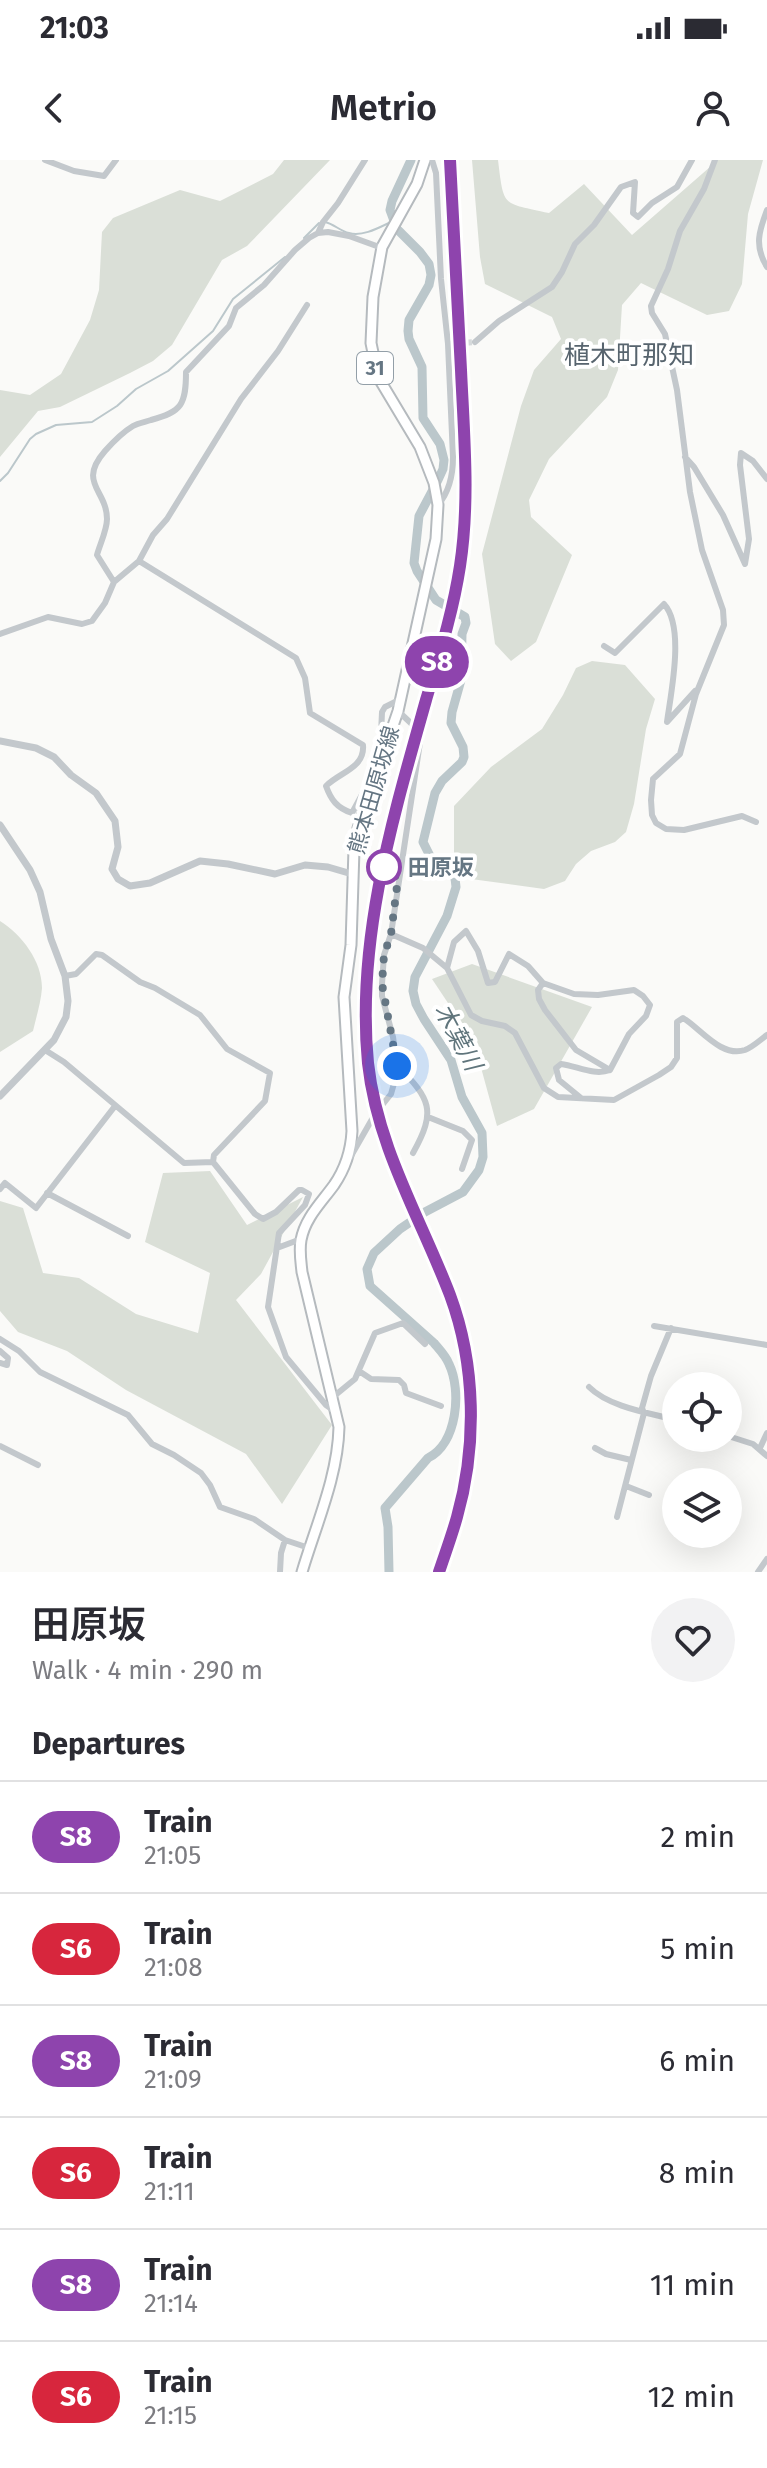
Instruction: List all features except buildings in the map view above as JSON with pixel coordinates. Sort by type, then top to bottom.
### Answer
[{"type":"main road","name":"熊本田原坂線","points":[[301,1239],[312,1213],[344,1168],[351,1148],[344,997],[352,922],[354,849],[358,828],[398,711],[436,539],[436,500],[431,475],[420,447],[386,394],[372,359],[371,343],[373,297],[382,248],[417,184],[425,160]]},
{"type":"main road","points":[[301,1239],[302,1272],[333,1397],[338,1449],[302,1572]]},
{"type":"street","points":[[45,160],[74,171],[104,176],[116,160]]},
{"type":"street","points":[[114,582],[97,555],[108,521],[93,479],[103,453],[135,425],[168,416],[177,410],[186,395],[186,372],[229,326],[236,308],[264,285],[295,250],[318,233],[365,160]]},
{"type":"street","points":[[432,160],[436,173],[453,457],[453,476],[444,498],[436,500]]},
{"type":"street","points":[[475,342],[499,321],[552,287],[575,244],[594,225],[621,187],[635,182],[633,213],[638,217],[652,203],[677,187],[692,160]]},
{"type":"street","points":[[715,160],[704,189],[680,231],[668,269],[651,306],[665,334],[702,550],[724,617],[680,754],[653,779],[651,800],[656,823],[666,829],[676,831],[742,816],[756,822]]},
{"type":"street","points":[[767,210],[759,230],[758,244],[767,267]]},
{"type":"street","points":[[318,233],[349,236],[382,248]]},
{"type":"street","points":[[0,634],[48,617],[88,623],[105,603],[114,582],[139,561],[241,399],[278,351],[307,305]]},
{"type":"street","points":[[685,457],[723,515],[745,564],[749,539],[741,453],[753,461],[767,479]]},
{"type":"street","points":[[139,561],[296,658],[305,678],[310,713],[363,745],[365,750],[358,763],[326,786],[330,798],[346,811],[352,813],[365,789],[381,734],[382,712],[385,707],[401,699]]},
{"type":"street","points":[[604,646],[615,653],[664,604],[671,616],[674,655],[667,722],[700,685]]},
{"type":"street","points":[[344,1168],[375,1114],[391,1094],[397,1066],[382,996],[384,955],[391,934],[421,736],[398,711]]},
{"type":"street","points":[[0,741],[36,748],[54,757],[71,775],[96,793],[115,821],[118,847],[112,869],[118,879],[130,886],[150,883],[200,861],[275,874],[305,865],[352,874]]},
{"type":"street","points":[[0,825],[40,892],[54,950],[65,976],[68,1001],[60,1030],[0,1096]]},
{"type":"street","points":[[447,968],[454,942],[466,931],[478,951],[488,983],[495,982],[509,954],[528,966],[543,983],[584,995],[634,990],[643,996],[650,1005],[646,1016],[629,1034],[610,1070],[594,1071],[561,1064],[556,1068],[559,1080],[581,1098]]},
{"type":"street","points":[[391,934],[423,948],[447,968],[471,1015],[505,1026],[515,1033],[544,1088],[558,1097],[614,1100],[671,1067],[677,1058],[677,1022],[683,1018],[730,1050],[747,1049],[767,1035]]},
{"type":"street","points":[[65,976],[76,974],[96,954],[102,955],[140,982],[200,1015],[227,1049],[270,1073],[265,1101],[214,1155],[213,1162],[255,1214],[263,1219],[276,1212],[299,1190],[309,1194],[305,1205],[279,1233],[269,1296],[271,1317],[286,1357],[326,1405],[336,1412]]},
{"type":"street","points":[[543,983],[538,990],[545,1010],[576,1050],[610,1070]]},
{"type":"street","points":[[45,1050],[64,1062],[184,1163],[213,1162]]},
{"type":"street","points":[[397,1066],[421,1091],[428,1117],[413,1153]]},
{"type":"street","points":[[0,1189],[5,1183],[36,1208],[115,1106]]},
{"type":"street","points":[[428,1117],[463,1131],[472,1140],[462,1169]]},
{"type":"street","points":[[47,1193],[128,1236]]},
{"type":"street","points":[[277,1248],[301,1239]]},
{"type":"street","points":[[333,1397],[355,1379],[375,1333],[403,1323],[425,1344]]},
{"type":"street","points":[[654,1326],[767,1345]]},
{"type":"street","points":[[617,1517],[651,1376],[671,1328]]},
{"type":"street","points":[[0,1339],[48,1377],[128,1415],[152,1444],[201,1473],[220,1507],[254,1519],[285,1540],[309,1548]]},
{"type":"street","points":[[0,1351],[8,1358],[7,1365],[0,1363]]},
{"type":"street","points":[[359,1371],[371,1379],[399,1380],[406,1393],[441,1406]]},
{"type":"street","points":[[589,1387],[597,1395],[662,1417]]},
{"type":"street","points":[[760,1448],[767,1433]]},
{"type":"street","points":[[742,1441],[760,1448],[767,1456]]},
{"type":"street","points":[[0,1446],[38,1465]]},
{"type":"street","points":[[595,1448],[631,1460]]},
{"type":"street","points":[[626,1486],[649,1495]]},
{"type":"street","points":[[280,1572],[285,1540]]},
{"type":"street","points":[[758,1572],[767,1559]]},
{"type":"shaded area","points":[[284,160],[330,160],[247,246],[222,260],[172,345],[153,361],[130,373],[60,407],[38,411],[0,457],[0,390],[30,395],[61,374],[90,320],[99,290],[102,232],[113,218],[180,190],[220,201],[273,174]]},
{"type":"shaded area","points":[[472,160],[498,160],[502,187],[508,201],[549,213],[584,184],[632,235],[718,160],[763,160],[748,214],[742,284],[729,311],[707,315],[641,283],[622,305],[618,370],[607,397],[549,459],[529,500],[531,517],[572,555],[536,642],[511,661],[495,644],[482,554],[521,406],[534,370],[561,339],[552,317],[485,284]]},
{"type":"shaded area","points":[[592,661],[625,665],[655,699],[646,729],[634,804],[626,832],[615,842],[591,851],[576,864],[565,881],[544,889],[471,879],[454,862],[454,806],[491,767],[542,729],[576,668]]},
{"type":"shaded area","points":[[0,921],[16,934],[35,959],[42,988],[33,1031],[0,1052]]},
{"type":"shaded area","points":[[472,964],[592,1007],[534,1109],[497,1126],[474,1042],[432,979]]},
{"type":"shaded area","points":[[210,1171],[247,1225],[303,1197],[261,1274],[236,1300],[332,1425],[282,1504],[246,1454],[126,1390],[67,1351],[18,1332],[0,1311],[0,1201],[23,1208],[43,1273],[79,1278],[136,1314],[198,1333],[210,1273],[145,1242],[163,1173]]},
{"type":"waterway","name":"木葉川","points":[[389,1572],[385,1508],[445,1441],[454,1416],[455,1388],[444,1355],[370,1286],[367,1269],[374,1253],[400,1229],[463,1192],[479,1170],[483,1157],[482,1133],[462,1097],[451,1060],[424,1019],[413,991],[415,977],[447,916],[456,887],[455,878],[430,856],[423,842],[435,793],[464,757],[463,747],[451,723],[461,680],[462,634],[466,623],[465,617],[436,600],[414,563],[419,516],[443,469],[444,460],[440,444],[423,418],[422,367],[408,331],[409,320],[429,285],[429,264],[397,229],[390,210],[411,160]]},
{"type":"waterway","points":[[325,222],[346,232],[360,234],[393,221]]},
{"type":"waterway","points":[[304,238],[319,223]]},
{"type":"waterway","points":[[0,481],[36,434],[56,425],[92,422],[136,389],[168,371],[213,331],[233,299],[285,257]]},
{"type":"tunnel","points":[[448,344],[475,342]]},
{"type":"railway","points":[[439,1572],[458,1511],[467,1466],[471,1416],[468,1365],[449,1293],[383,1135],[370,1075],[366,1005],[372,935],[392,829],[453,603],[460,565],[466,479],[450,160]]},
{"type":"train","name":"S8","points":[[439,1572],[457,1517],[467,1470],[471,1410],[469,1384],[463,1341],[449,1292],[395,1168],[377,1112],[365,1025],[371,932],[392,829],[453,603],[464,527],[466,479],[450,160]]},
{"type":"place","name":"田原坂","points":[[384,867]]},
{"type":"district","name":"植木町那知","points":[[629,355]]},
{"type":"route","points":[[384,867],[398,878],[382,984],[397,1066]]}]
